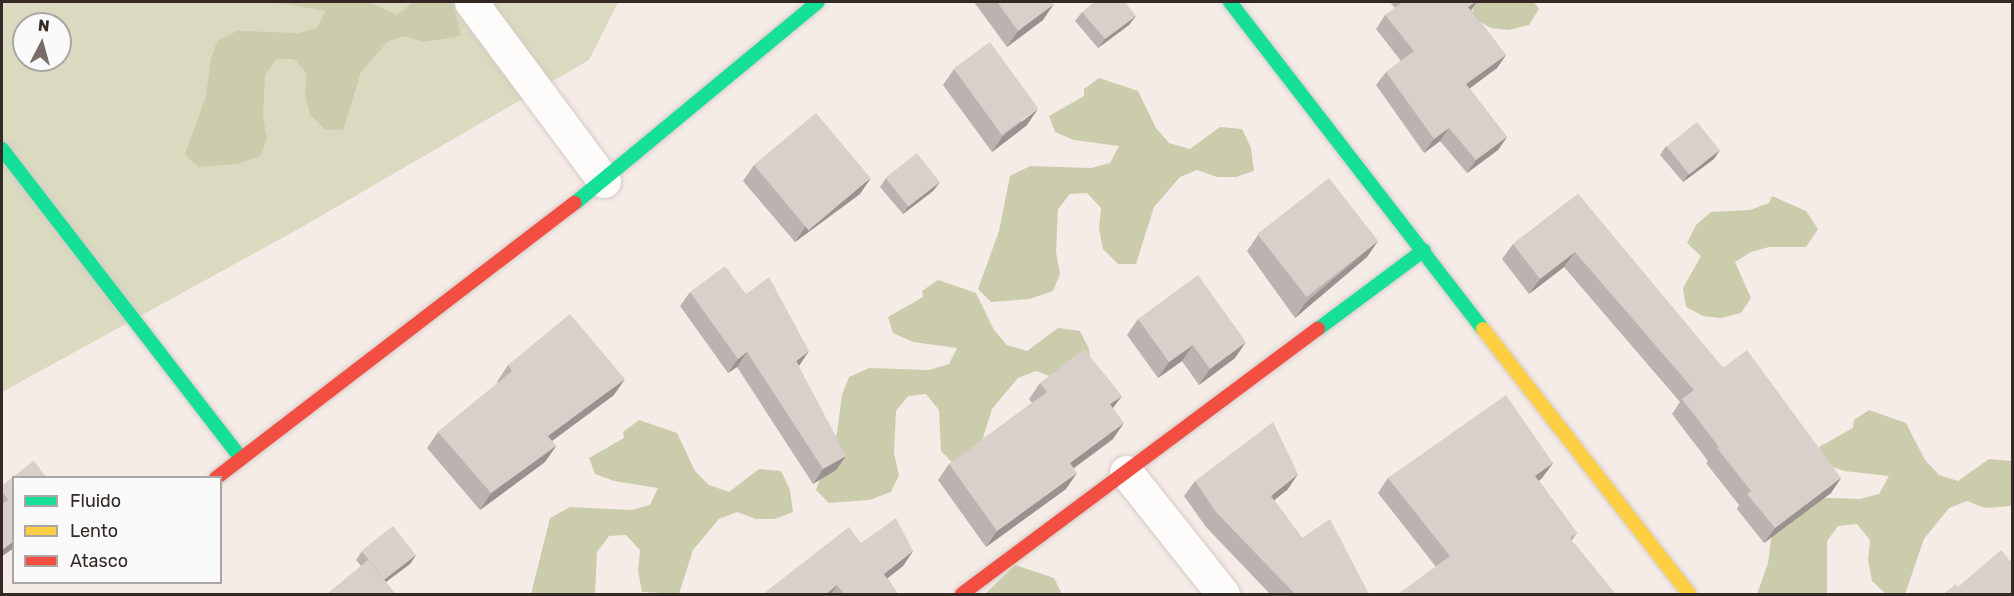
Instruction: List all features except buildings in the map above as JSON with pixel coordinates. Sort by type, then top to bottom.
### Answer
[{"type":"street","points":[[471,2],[604,181]]},
{"type":"street","points":[[217,476],[604,181],[818,2]]},
{"type":"street","points":[[1230,2],[1689,594]]},
{"type":"street","points":[[2,149],[241,458]]},
{"type":"street","points":[[962,594],[1424,250]]},
{"type":"street","points":[[1126,472],[1223,594]]},
{"type":"green space","points":[[2,2],[618,2],[589,60],[302,227],[2,392]]},
{"type":"green space","points":[[273,2],[370,2],[396,15],[414,2],[453,2],[461,36],[423,42],[404,36],[387,42],[361,72],[343,130],[325,129],[310,115],[305,93],[307,74],[294,59],[276,59],[265,75],[263,117],[267,139],[260,156],[237,164],[198,167],[185,154],[206,96],[211,59],[217,41],[237,31],[298,33],[317,28],[326,11]]},
{"type":"green space","points":[[1471,2],[1534,2],[1539,9],[1529,25],[1509,30],[1491,28],[1475,19]]},
{"type":"green space","points":[[1099,78],[1138,91],[1156,128],[1169,143],[1190,149],[1220,127],[1242,129],[1251,148],[1254,171],[1236,177],[1217,177],[1197,170],[1180,177],[1154,207],[1136,264],[1118,264],[1103,249],[1099,229],[1101,208],[1087,193],[1070,194],[1058,209],[1056,252],[1060,274],[1053,291],[1030,299],[991,302],[978,289],[999,231],[1010,176],[1030,166],[1091,168],[1110,163],[1119,146],[1074,140],[1055,132],[1049,116],[1084,96],[1084,89]]},
{"type":"green space","points":[[1772,196],[1806,211],[1818,229],[1806,247],[1769,247],[1751,252],[1735,262],[1751,298],[1741,313],[1721,318],[1703,316],[1686,307],[1683,288],[1701,256],[1687,243],[1696,225],[1711,212],[1750,210],[1769,203]]},
{"type":"green space","points":[[938,280],[976,293],[994,330],[1007,345],[1027,351],[1058,328],[1080,331],[1089,349],[1092,372],[1055,378],[1036,371],[1018,378],[992,409],[974,466],[956,466],[941,451],[939,410],[926,394],[908,396],[896,411],[894,453],[899,475],[891,492],[869,500],[829,503],[816,490],[837,433],[842,395],[849,377],[869,368],[929,370],[949,364],[957,348],[913,342],[893,333],[888,317],[923,297],[922,291]]},
{"type":"green space","points":[[1869,410],[1906,423],[1925,460],[1939,475],[1958,481],[1989,459],[2011,461],[2012,506],[1985,508],[1967,501],[1949,508],[1924,539],[1905,594],[1886,594],[1872,581],[1868,560],[1870,540],[1857,524],[1838,526],[1827,541],[1827,594],[1757,594],[1768,563],[1773,525],[1800,497],[1860,499],[1879,494],[1889,476],[1844,471],[1825,464],[1819,447],[1853,428],[1854,420]]},
{"type":"green space","points":[[639,420],[677,433],[695,471],[709,485],[729,492],[759,469],[781,471],[790,490],[793,512],[775,519],[756,519],[737,512],[719,519],[693,550],[679,594],[642,592],[638,571],[640,550],[626,535],[609,536],[597,552],[595,594],[531,594],[550,518],[570,507],[631,510],[650,505],[658,488],[614,481],[595,474],[589,458],[624,438],[623,432]]},
{"type":"green space","points":[[1015,565],[1054,578],[1062,594],[985,594]]},
{"type":"traffic: fast","points":[[575,203],[818,2]]},
{"type":"traffic: fast","points":[[1230,2],[1483,329]]},
{"type":"traffic: fast","points":[[2,149],[241,458]]},
{"type":"traffic: fast","points":[[1318,329],[1424,250]]},
{"type":"traffic: slow","points":[[1483,329],[1689,594]]},
{"type":"traffic: jam","points":[[219,476],[575,203]]},
{"type":"traffic: jam","points":[[962,594],[1318,329]]}]
